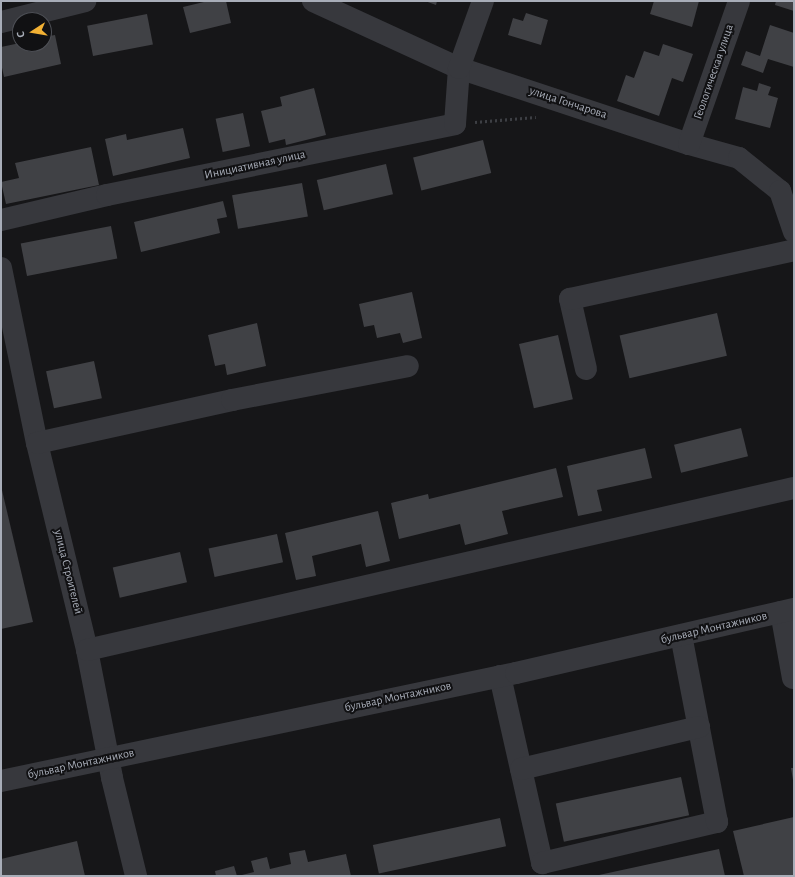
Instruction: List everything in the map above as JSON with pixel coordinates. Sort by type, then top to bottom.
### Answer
[{"type":"street","points":[[1,22],[85,1]]},
{"type":"street","name":"улица Гончарова","points":[[313,1],[459,68],[689,144],[739,158],[780,191],[794,232]]},
{"type":"street","points":[[455,124],[459,68],[483,1]]},
{"type":"street","name":"Геологическая улица","points":[[689,144],[739,1]]},
{"type":"street","name":"Инициативная улица","points":[[1,220],[107,195],[455,124]]},
{"type":"street","points":[[586,369],[570,300],[794,250]]},
{"type":"street","name":"улица Строителей","points":[[1,268],[37,443],[87,650],[108,758],[136,876]]},
{"type":"street","points":[[37,443],[232,400],[408,366]]},
{"type":"street","points":[[87,650],[794,488]]},
{"type":"street","points":[[788,611],[794,678]]},
{"type":"street","name":"бульвар Монтажников","points":[[1,781],[500,676],[788,611]]},
{"type":"street","points":[[500,676],[542,863],[717,822],[681,635]]},
{"type":"street","points":[[521,769],[699,727]]},
{"type":"path","points":[[455,124],[539,116]]},
{"type":"building","points":[[208,1],[226,1],[231,23],[190,33],[183,7]]},
{"type":"building","points":[[425,1],[437,1],[436,5]]},
{"type":"building","points":[[654,1],[699,1],[692,27],[650,14]]},
{"type":"building","points":[[776,1],[794,1],[794,11],[775,5]]},
{"type":"building","points":[[526,13],[548,20],[541,45],[508,35],[513,18],[523,21]]},
{"type":"building","points":[[147,14],[153,44],[93,56],[87,26]]},
{"type":"building","points":[[770,25],[794,33],[794,67],[768,59],[763,73],[741,65],[746,51],[760,56]]},
{"type":"building","points":[[55,35],[61,64],[4,77],[1,63],[1,47],[12,45],[12,52],[52,52],[52,36]]},
{"type":"building","points":[[663,44],[693,54],[683,82],[672,78],[659,116],[617,101],[626,75],[634,78],[644,51],[659,56]]},
{"type":"building","points":[[759,83],[771,87],[768,95],[778,98],[770,128],[735,119],[743,87],[757,91]]},
{"type":"building","points":[[314,88],[326,135],[286,145],[285,139],[269,143],[261,111],[282,106],[280,97]]},
{"type":"building","points":[[243,113],[250,146],[223,152],[216,119]]},
{"type":"building","points":[[183,128],[190,158],[113,176],[105,139],[126,134],[127,140]]},
{"type":"building","points":[[483,140],[491,173],[421,190],[413,157]]},
{"type":"building","points":[[91,147],[99,185],[6,204],[1,182],[19,178],[15,163]]},
{"type":"building","points":[[386,164],[393,194],[324,210],[317,180]]},
{"type":"building","points":[[302,183],[308,216],[238,229],[232,195]]},
{"type":"building","points":[[223,201],[227,217],[217,219],[220,233],[141,252],[134,222]]},
{"type":"building","points":[[111,226],[117,258],[27,276],[21,244]]},
{"type":"building","points":[[412,292],[422,338],[403,343],[400,333],[377,338],[374,325],[364,327],[359,304]]},
{"type":"building","points":[[717,313],[727,356],[629,378],[620,335]]},
{"type":"building","points":[[257,323],[266,366],[227,375],[225,364],[215,366],[208,335]]},
{"type":"building","points":[[558,335],[573,399],[534,408],[519,344]]},
{"type":"building","points":[[94,361],[102,398],[54,408],[46,371]]},
{"type":"building","points":[[741,428],[748,456],[681,473],[674,445]]},
{"type":"building","points":[[645,448],[652,478],[597,490],[602,511],[578,516],[567,466]]},
{"type":"building","points":[[556,468],[563,497],[502,511],[508,534],[465,545],[460,524],[399,539],[391,503],[428,494],[429,499]]},
{"type":"building","points":[[1,486],[33,622],[1,629]]},
{"type":"building","points":[[378,511],[390,561],[366,567],[361,544],[312,556],[316,576],[296,580],[285,533]]},
{"type":"building","points":[[277,534],[283,562],[215,577],[209,549]]},
{"type":"building","points":[[180,552],[187,582],[120,598],[113,568]]},
{"type":"building","points":[[791,768],[794,768],[794,780],[793,780]]},
{"type":"building","points":[[681,777],[689,815],[564,842],[556,804]]},
{"type":"building","points":[[794,817],[794,876],[744,876],[733,831]]},
{"type":"building","points":[[500,818],[506,846],[379,873],[373,845]]},
{"type":"building","points":[[77,841],[85,876],[1,876],[1,859]]},
{"type":"building","points":[[719,849],[725,876],[599,876],[599,875]]},
{"type":"building","points":[[305,850],[308,862],[346,854],[351,876],[238,876],[254,872],[251,861],[267,857],[270,869],[291,864],[289,853]]},
{"type":"building","points":[[234,866],[237,876],[216,876],[215,871]]}]
